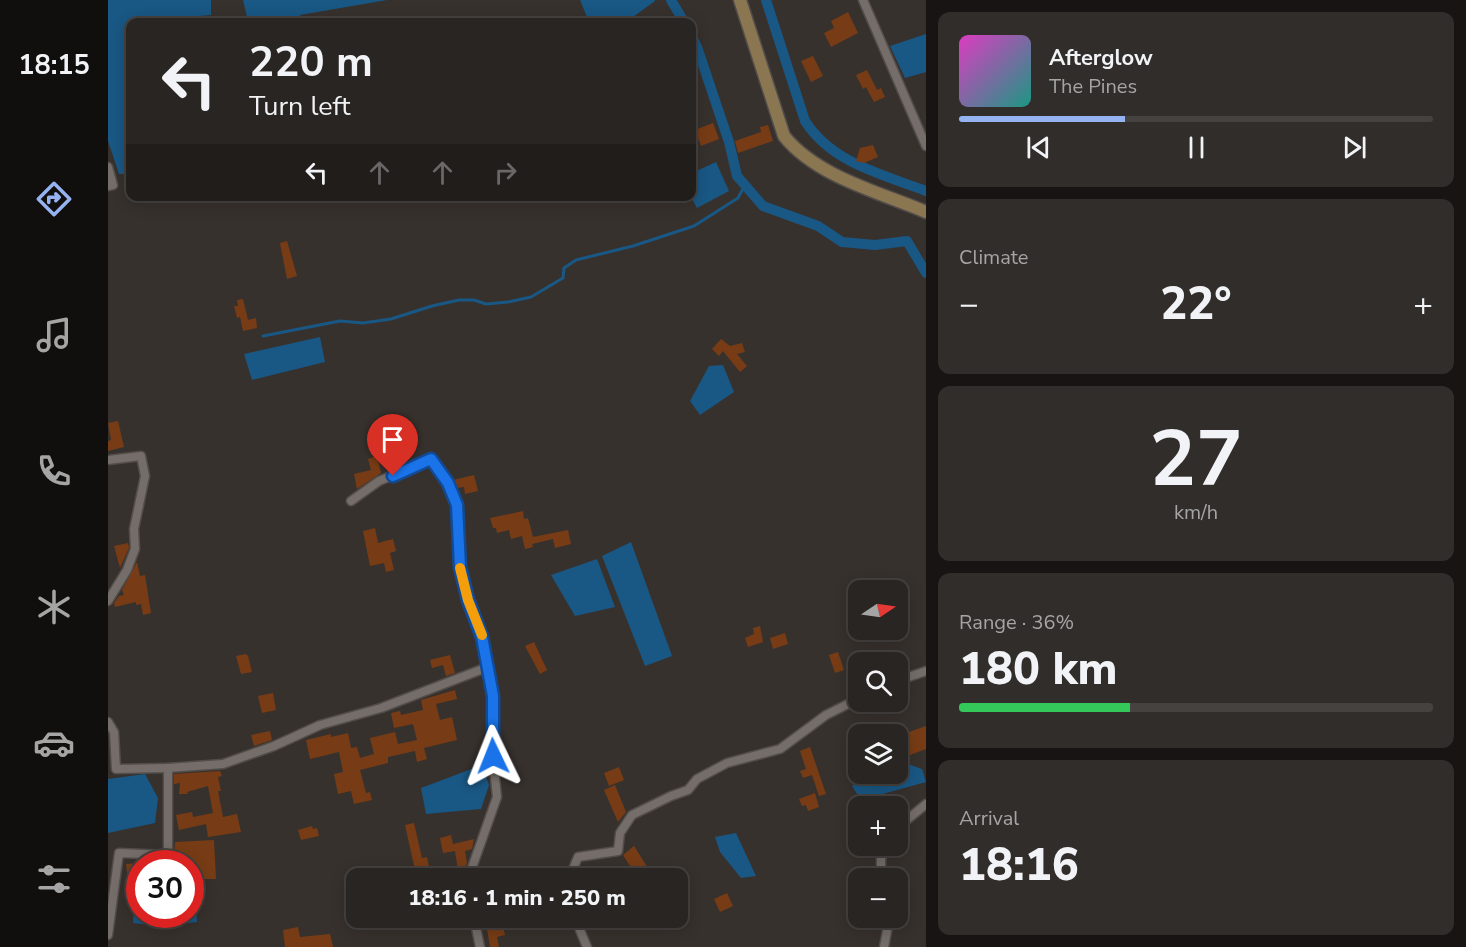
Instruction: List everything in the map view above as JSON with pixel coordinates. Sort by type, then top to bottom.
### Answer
[{"type":"street","points":[[740,0],[784,136],[793,147],[820,168],[926,212]]},
{"type":"street","points":[[862,0],[926,146]]},
{"type":"street","points":[[108,167],[113,185],[108,186]]},
{"type":"street","points":[[108,460],[141,456],[145,476],[134,529],[135,549],[127,570],[108,601]]},
{"type":"street","points":[[351,501],[379,481],[431,459],[438,467],[457,505],[460,567],[468,600],[482,637],[493,696],[491,740],[497,797],[472,868]]},
{"type":"street","points":[[108,722],[114,732],[116,769],[223,764],[274,746],[320,725],[381,708],[488,667]]},
{"type":"street","points":[[908,677],[926,671]]},
{"type":"street","points":[[573,868],[578,857],[618,851],[620,833],[632,816],[688,790],[697,779],[727,763],[780,749],[826,715],[848,704]]},
{"type":"street","points":[[108,935],[119,853],[168,855],[168,768]]},
{"type":"street","points":[[908,819],[926,804]]},
{"type":"street","points":[[476,928],[480,947]]},
{"type":"street","points":[[579,928],[587,947]]},
{"type":"street","points":[[884,947],[888,928]]},
{"type":"water","points":[[108,0],[211,0],[211,15],[126,18],[126,174],[119,174],[108,141]]},
{"type":"water","points":[[243,0],[387,0],[300,15],[301,18],[247,18]]},
{"type":"water","points":[[580,0],[655,0],[632,18],[587,18]]},
{"type":"water","points":[[926,34],[926,72],[905,78],[890,46]]},
{"type":"water","points":[[716,162],[729,191],[697,208],[693,201],[696,201],[696,171]]},
{"type":"water","points":[[320,337],[325,362],[252,380],[244,354]]},
{"type":"water","points":[[723,365],[734,392],[700,415],[690,401],[709,366]]},
{"type":"water","points":[[631,542],[672,656],[645,666],[602,556]]},
{"type":"water","points":[[597,559],[615,607],[575,616],[551,575]]},
{"type":"water","points":[[908,764],[922,769],[926,782],[875,796],[858,796],[852,786],[854,784],[908,784]]},
{"type":"water","points":[[482,765],[489,785],[481,809],[426,814],[421,788]]},
{"type":"water","points":[[145,774],[158,798],[155,823],[108,833],[108,779]]},
{"type":"water","points":[[736,833],[756,876],[741,878],[720,852],[715,837]]},
{"type":"building","points":[[848,12],[858,33],[831,47],[824,33],[834,28],[831,21]]},
{"type":"building","points":[[813,56],[823,76],[811,82],[801,61]]},
{"type":"building","points":[[867,70],[877,90],[881,88],[885,97],[874,102],[866,87],[863,89],[856,75]]},
{"type":"building","points":[[713,123],[719,139],[701,146],[696,130]]},
{"type":"building","points":[[768,125],[773,141],[738,153],[735,141],[761,132],[760,127]]},
{"type":"building","points":[[873,145],[878,157],[864,163],[856,161],[860,148]]},
{"type":"building","points":[[287,241],[297,276],[287,279],[280,243]]},
{"type":"building","points":[[243,299],[248,320],[256,318],[257,328],[243,331],[240,317],[237,318],[234,306],[238,306],[237,300]]},
{"type":"building","points":[[721,339],[730,346],[742,343],[745,352],[737,354],[747,366],[740,372],[723,351],[719,356],[712,349]]},
{"type":"building","points":[[118,421],[124,447],[108,451],[108,441],[111,440],[108,423]]},
{"type":"building","points":[[377,456],[381,473],[357,489],[354,474],[371,470],[368,459]]},
{"type":"building","points":[[474,475],[478,491],[465,494],[464,487],[457,488],[453,480]]},
{"type":"building","points":[[523,511],[524,519],[528,518],[533,537],[568,530],[571,544],[555,548],[553,539],[532,544],[533,547],[525,549],[522,536],[511,539],[509,530],[497,533],[496,528],[493,528],[490,518]]},
{"type":"building","points":[[375,528],[378,543],[393,539],[396,551],[390,553],[394,570],[386,572],[384,563],[370,566],[363,531]]},
{"type":"building","points":[[128,543],[129,548],[120,568],[114,546]]},
{"type":"building","points":[[137,562],[140,576],[145,575],[151,613],[143,615],[141,604],[136,605],[136,602],[115,607],[114,603],[119,596],[124,595],[122,590]]},
{"type":"building","points":[[760,626],[763,642],[748,647],[745,638],[754,634],[753,628]]},
{"type":"building","points":[[785,633],[788,644],[773,649],[770,638]]},
{"type":"building","points":[[534,642],[547,670],[540,674],[525,646]]},
{"type":"building","points":[[838,652],[844,670],[835,673],[829,655]]},
{"type":"building","points":[[246,654],[252,672],[241,674],[236,656]]},
{"type":"building","points":[[450,655],[455,673],[446,676],[443,665],[432,668],[430,660]]},
{"type":"building","points":[[455,690],[457,699],[436,704],[440,720],[452,717],[457,740],[424,748],[427,759],[417,762],[415,751],[388,757],[388,763],[360,770],[366,793],[370,792],[372,800],[354,804],[351,791],[338,794],[334,774],[343,772],[339,752],[310,759],[306,740],[331,734],[331,737],[348,733],[351,748],[357,747],[360,758],[374,754],[370,738],[395,732],[398,744],[417,740],[413,724],[394,728],[391,713],[400,711],[401,715],[423,710],[421,700]]},
{"type":"building","points":[[273,693],[276,710],[262,713],[258,696]]},
{"type":"building","points":[[926,726],[926,749],[910,755],[908,732]]},
{"type":"building","points":[[270,731],[272,740],[254,746],[251,735]]},
{"type":"building","points":[[810,747],[826,794],[819,796],[812,775],[803,778],[800,771],[806,769],[800,751]]},
{"type":"building","points":[[619,767],[624,780],[609,786],[604,773]]},
{"type":"building","points":[[220,771],[222,776],[218,777],[221,791],[218,791],[223,817],[237,814],[241,832],[208,837],[206,824],[179,830],[176,815],[192,812],[193,817],[213,813],[208,786],[187,792],[188,794],[179,794],[180,783],[174,784],[174,774]]},
{"type":"building","points":[[615,785],[626,812],[618,822],[604,790]]},
{"type":"building","points":[[815,793],[819,807],[808,811],[806,805],[802,806],[799,799]]},
{"type":"building","points":[[414,823],[422,858],[427,857],[429,868],[415,868],[405,825]]},
{"type":"building","points":[[312,826],[313,829],[317,828],[319,836],[301,840],[298,830]]},
{"type":"building","points":[[451,835],[453,844],[474,839],[472,849],[465,851],[467,863],[465,868],[458,868],[455,851],[443,853],[440,838]]},
{"type":"building","points":[[214,840],[216,879],[204,879],[204,850],[174,850],[175,842]]},
{"type":"building","points":[[634,846],[648,868],[631,868],[623,855]]},
{"type":"building","points":[[727,893],[733,906],[720,912],[714,899]]},
{"type":"building","points":[[298,927],[300,937],[330,934],[333,947],[285,947],[283,930]]},
{"type":"building","points":[[503,928],[505,935],[497,937],[499,947],[490,947],[487,929]]},
{"type":"waterway","points":[[671,0],[682,18]]},
{"type":"waterway","points":[[766,0],[805,121],[816,135],[843,157],[926,191]]},
{"type":"waterway","points":[[696,45],[729,142],[737,176],[763,206],[818,226],[842,242],[875,245],[907,241],[926,273]]},
{"type":"waterway","points":[[263,336],[340,321],[363,323],[391,319],[459,300],[474,300],[486,304],[531,297],[563,278],[564,268],[576,260],[633,246],[694,226],[738,198],[745,185]]},
{"type":"slow traffic","points":[[460,568],[468,600],[482,635]]},
{"type":"route","points":[[393,476],[431,459],[448,483],[457,505],[460,567],[468,600],[482,637],[493,696],[491,740],[493,756]]}]
